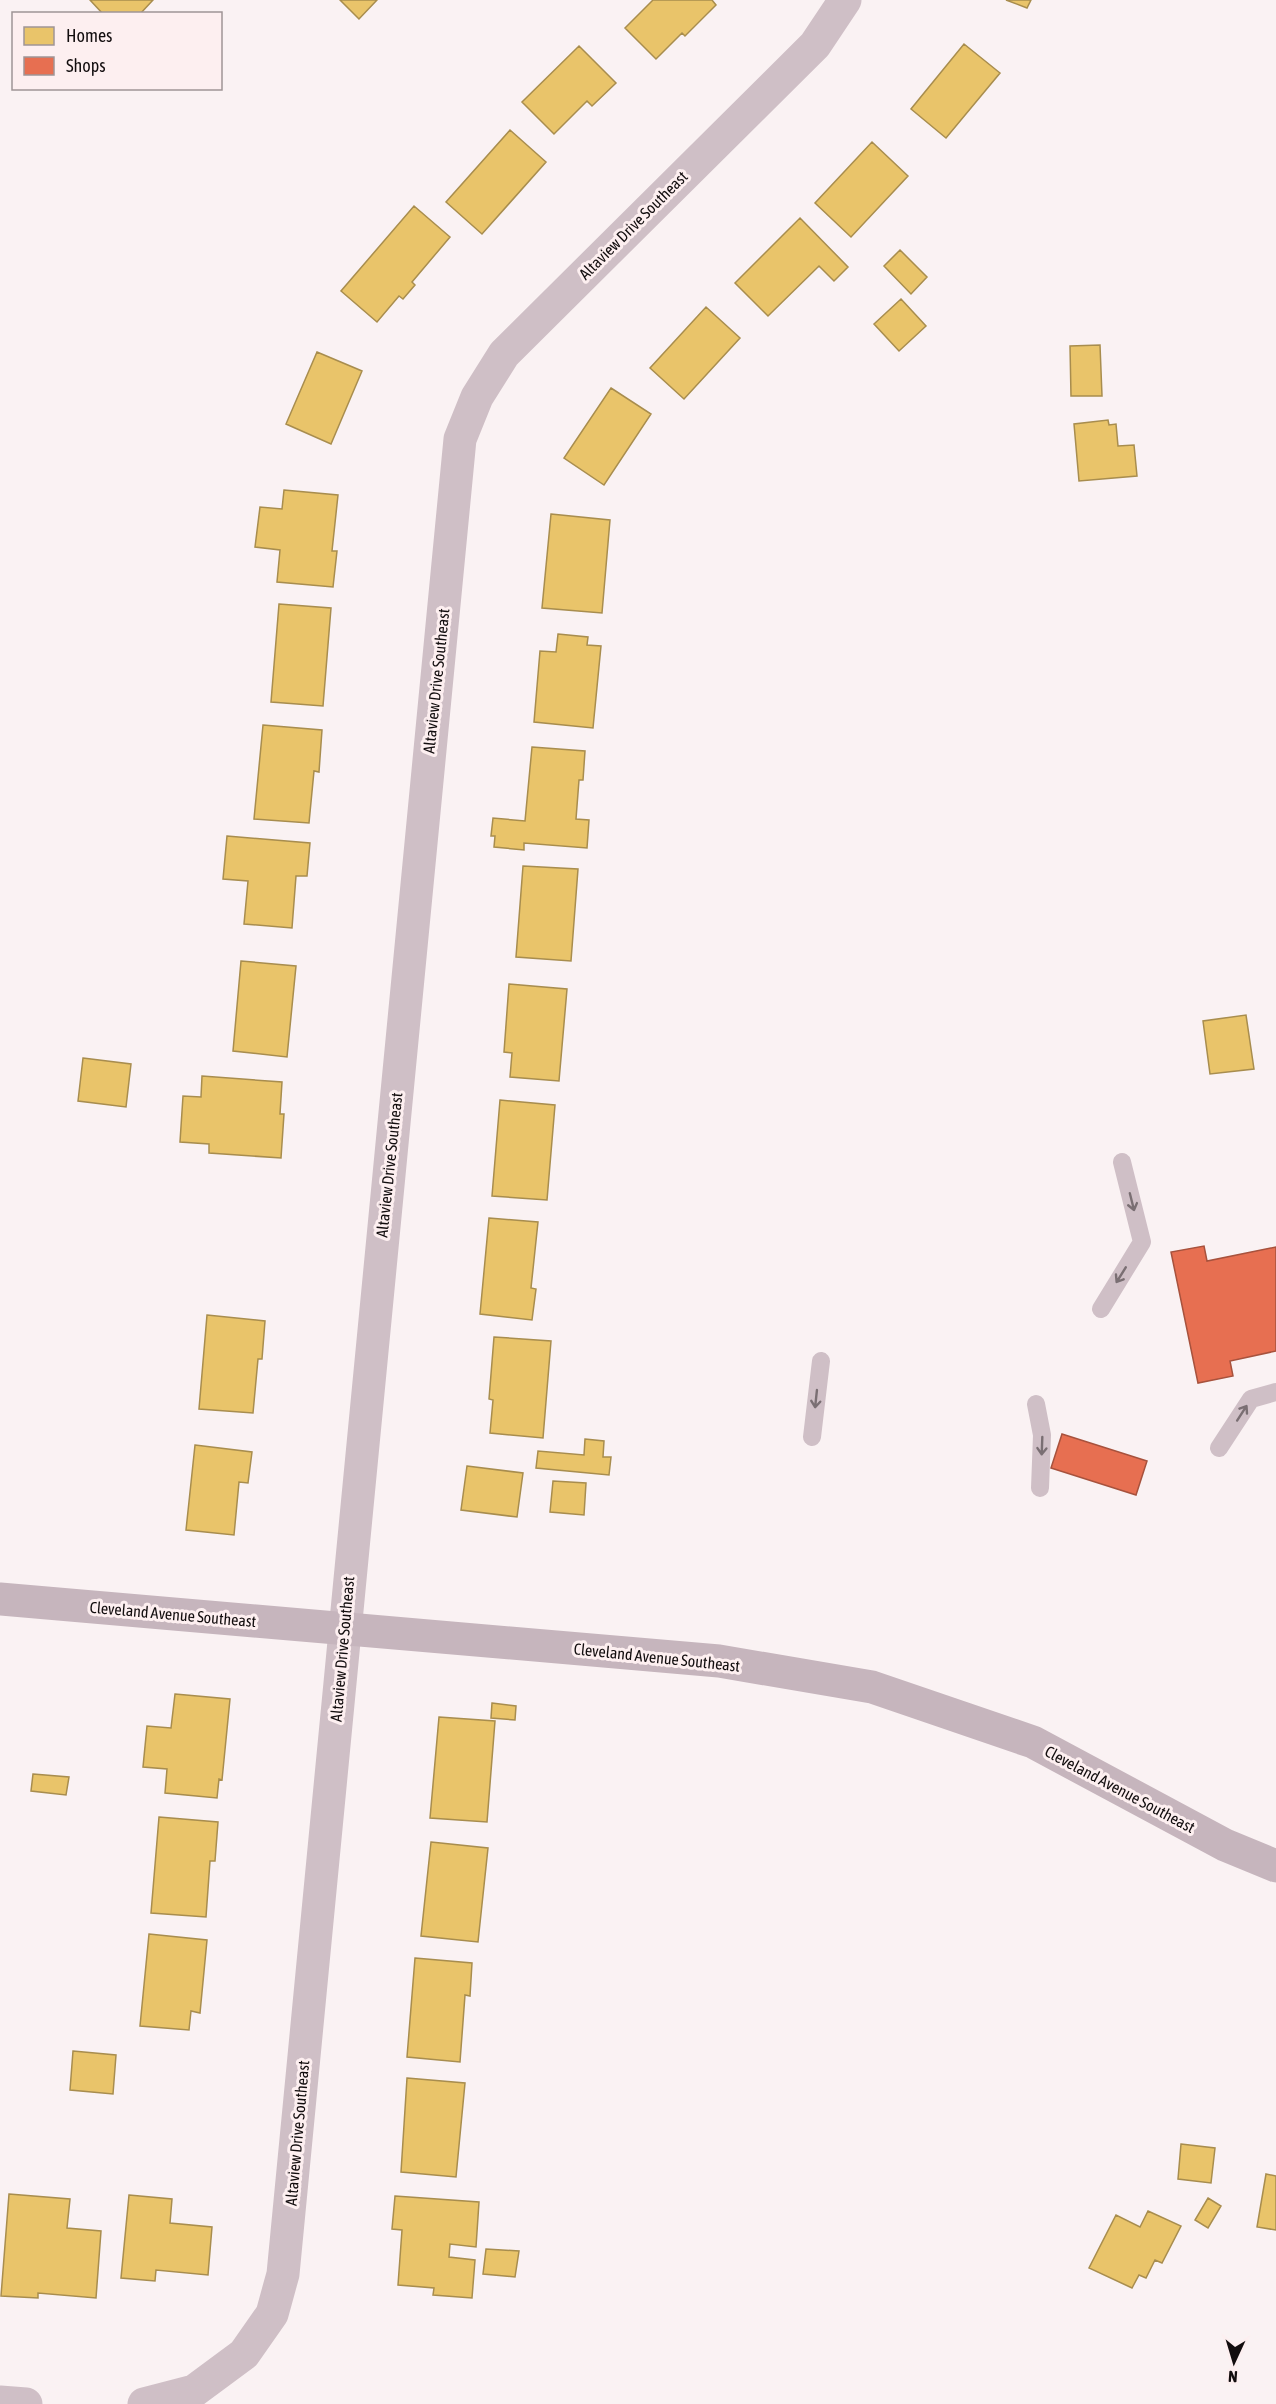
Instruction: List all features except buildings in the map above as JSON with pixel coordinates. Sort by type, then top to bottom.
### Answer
[{"type":"main road","name":"Cleveland Avenue Southeast","points":[[0,1599],[719,1661],[872,1687],[1033,1742],[1225,1845],[1276,1866]]},
{"type":"street","name":"Altaview Drive Southeast","points":[[144,2404],[194,2391],[244,2354],[272,2313],[283,2274],[460,439],[477,397],[504,354],[814,45],[845,0]]},
{"type":"street","points":[[0,2402],[26,2404]]},
{"type":"lane","points":[[1101,1309],[1142,1242],[1122,1162]]},
{"type":"lane","points":[[812,1437],[821,1361]]},
{"type":"lane","points":[[1219,1448],[1251,1399],[1276,1392]]},
{"type":"lane","points":[[1036,1404],[1042,1436],[1040,1488]]}]
